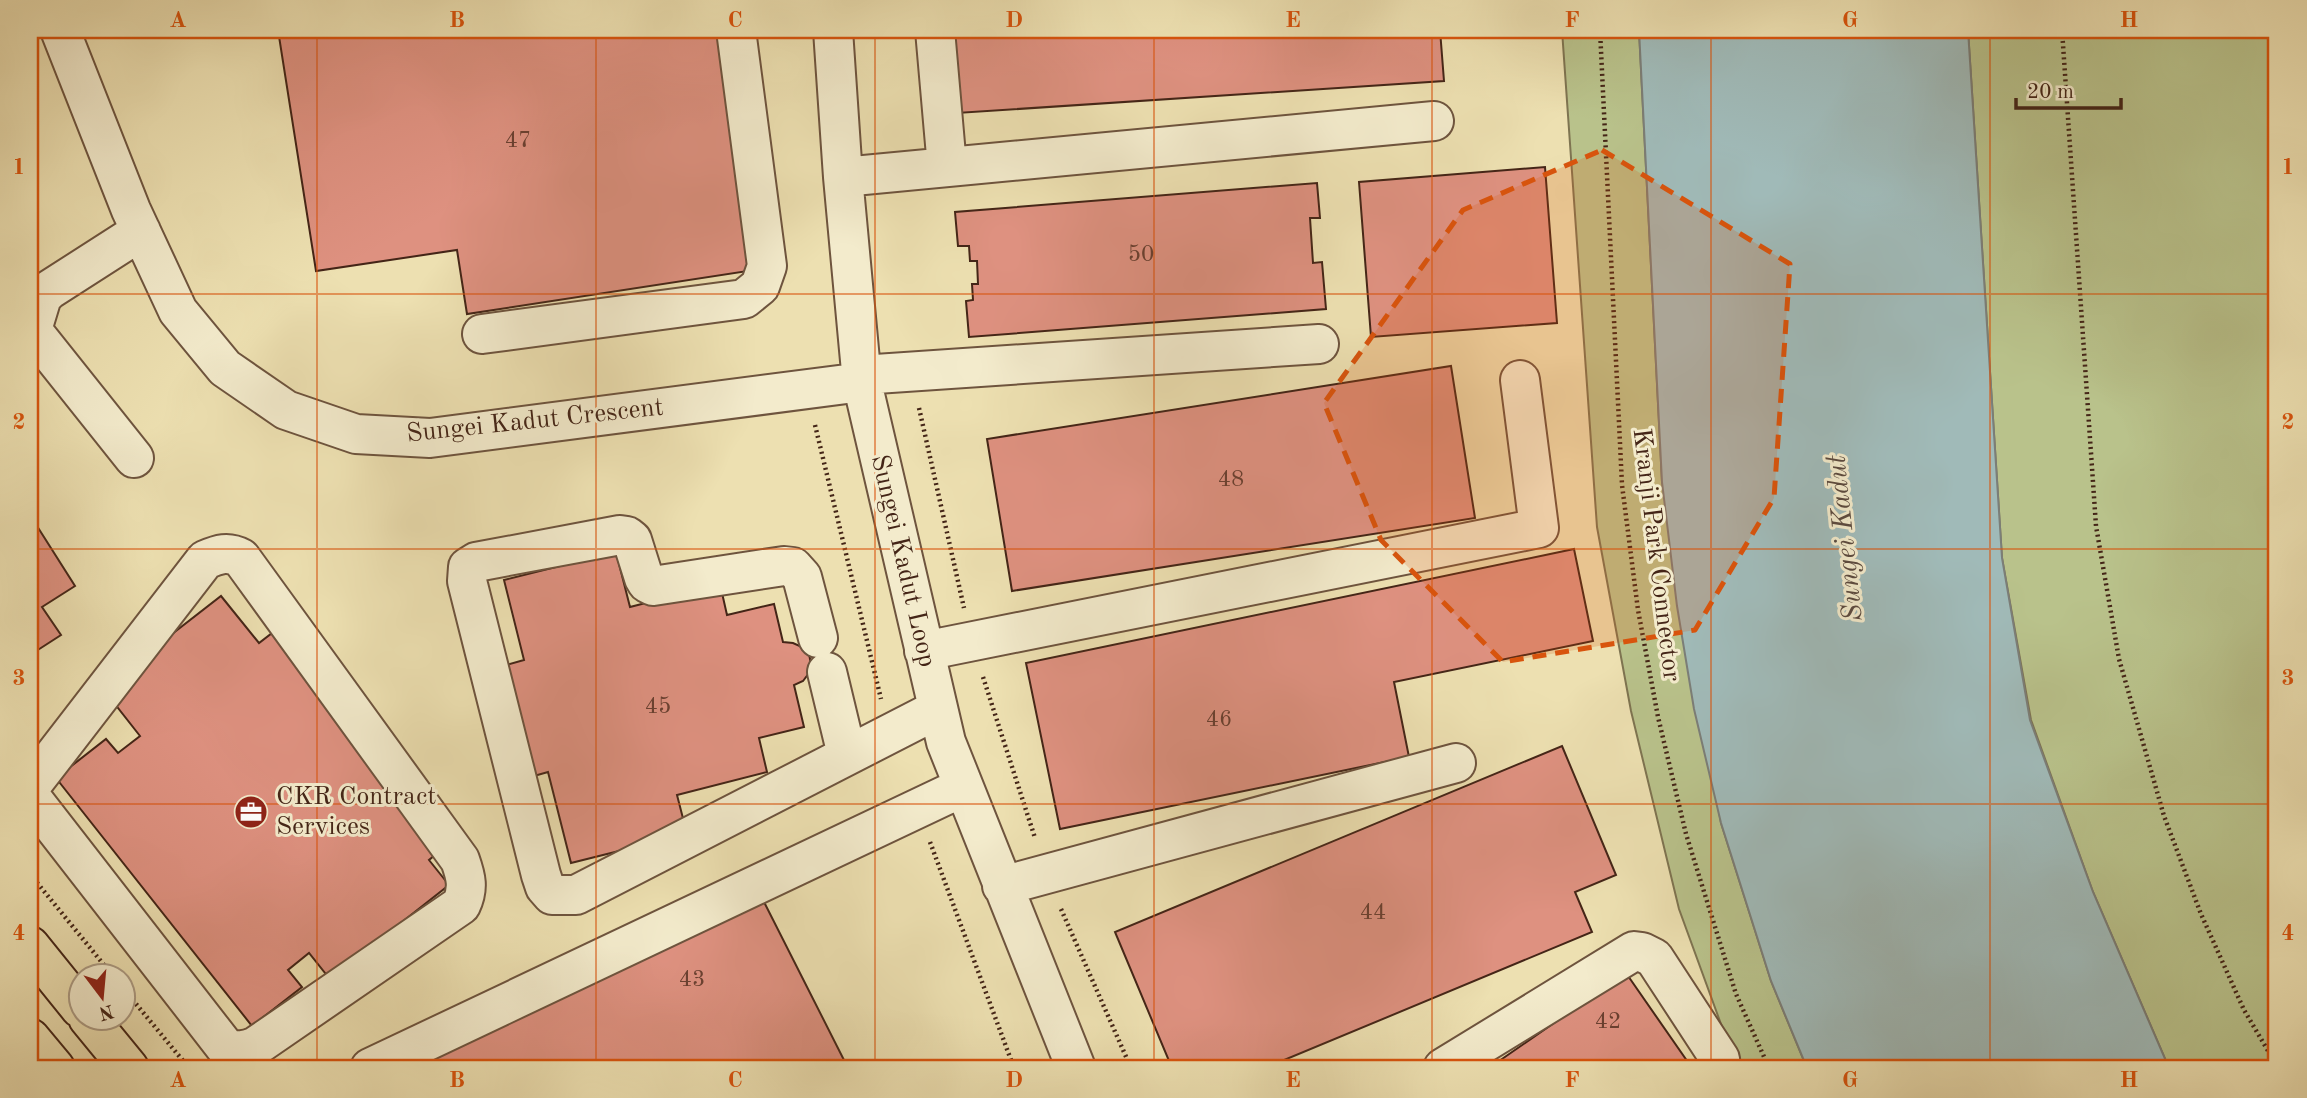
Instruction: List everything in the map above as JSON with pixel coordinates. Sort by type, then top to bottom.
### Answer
[{"type":"main road","points":[[30,946],[66,991]]},
{"type":"main road","points":[[100,1032],[129,1068]]},
{"type":"main road","points":[[30,1038],[55,1068]]},
{"type":"street","name":"Sungei Kadut Crescent","points":[[60,30],[141,231],[178,311],[225,368],[286,410],[356,434],[430,438],[911,371],[1319,344]]},
{"type":"street","points":[[482,334],[744,299],[760,286],[767,266],[736,30]]},
{"type":"street","name":"Sungei Kadut Loop","points":[[833,30],[861,379],[924,651],[946,742],[1076,1068]]},
{"type":"street","points":[[935,30],[947,167]]},
{"type":"street","points":[[843,177],[1434,121]]},
{"type":"street","points":[[134,458],[31,330],[41,297],[141,231]]},
{"type":"street","points":[[924,651],[1539,528],[1520,380]]},
{"type":"street","points":[[847,755],[802,577],[793,567],[784,566],[653,586],[647,583],[633,543],[628,536],[620,535],[476,562],[468,566],[466,574],[541,875],[545,887],[552,895],[576,895],[938,709]]},
{"type":"street","points":[[30,787],[205,560],[223,553],[233,554],[241,558],[460,860],[467,892],[461,905],[256,1046],[232,1051],[225,1047],[30,796]]},
{"type":"street","points":[[1002,886],[1456,763]]},
{"type":"street","points":[[370,1068],[963,787]]},
{"type":"street","points":[[1443,1068],[1634,951],[1654,958],[1720,1059],[1721,1068]]},
{"type":"path","name":"Kranji Park Connector","points":[[1600,30],[1622,485],[1638,610],[1658,716],[1686,834],[1736,994],[1769,1068]]},
{"type":"path","points":[[2062,30],[2096,526],[2119,659],[2164,816],[2201,914],[2244,1010],[2277,1066]]},
{"type":"path","points":[[911,371],[971,641],[1046,874],[1131,1068]]},
{"type":"path","points":[[30,874],[102,962]]},
{"type":"path","points":[[136,1004],[188,1068]]},
{"type":"highlighted area","points":[[1602,150],[1790,264],[1774,498],[1695,630],[1503,662],[1381,540],[1324,403],[1463,210]]},
{"type":"green space","points":[[1562,30],[1639,30],[1662,482],[1721,823],[1771,981],[1807,1068],[1737,1068],[1679,909],[1631,711],[1597,527]]},
{"type":"green space","points":[[1968,30],[2277,30],[2277,1068],[2169,1068],[2093,892],[2031,720],[2002,558]]},
{"type":"water","name":"Sungei Kadut","points":[[1639,30],[1968,30],[2002,558],[2030,720],[2093,892],[2169,1068],[1807,1068],[1771,981],[1721,823],[1694,709],[1677,606],[1662,482]]},
{"type":"building","points":[[278,30],[724,30],[761,269],[467,314],[457,250],[316,271]]},
{"type":"building","points":[[951,30],[1440,30],[1444,81],[957,113]]},
{"type":"building","points":[[1545,167],[1557,323],[1371,337],[1359,182]]},
{"type":"building","points":[[1317,183],[1320,218],[1310,218],[1313,263],[1322,262],[1326,309],[969,337],[966,301],[973,300],[972,284],[978,284],[977,261],[970,261],[969,246],[958,246],[955,212]]},
{"type":"building","points":[[1451,366],[1475,518],[1012,591],[987,439]]},
{"type":"building","points":[[30,515],[75,586],[42,607],[61,635],[30,655]]},
{"type":"building","points":[[1574,549],[1593,641],[1394,682],[1409,757],[1060,829],[1026,663]]},
{"type":"building","points":[[616,552],[630,607],[720,584],[727,615],[774,604],[783,642],[802,647],[809,654],[809,673],[803,681],[794,685],[804,727],[759,738],[767,772],[677,795],[687,834],[571,863],[548,772],[534,776],[506,665],[524,660],[504,580]]},
{"type":"building","name":"CKR Contract Services","points":[[221,596],[259,643],[276,630],[446,846],[429,860],[449,885],[378,941],[337,988],[309,953],[288,970],[302,987],[252,1026],[56,778],[106,739],[118,753],[140,736],[111,699],[118,676]]},
{"type":"building","points":[[1562,746],[1616,875],[1575,892],[1592,932],[1265,1068],[1172,1068],[1115,932]]},
{"type":"building","points":[[758,890],[848,1068],[403,1068]]},
{"type":"building","points":[[1626,973],[1692,1068],[1489,1068]]},
{"type":"place","name":"CKR Contract Services","points":[[251,812]]}]
